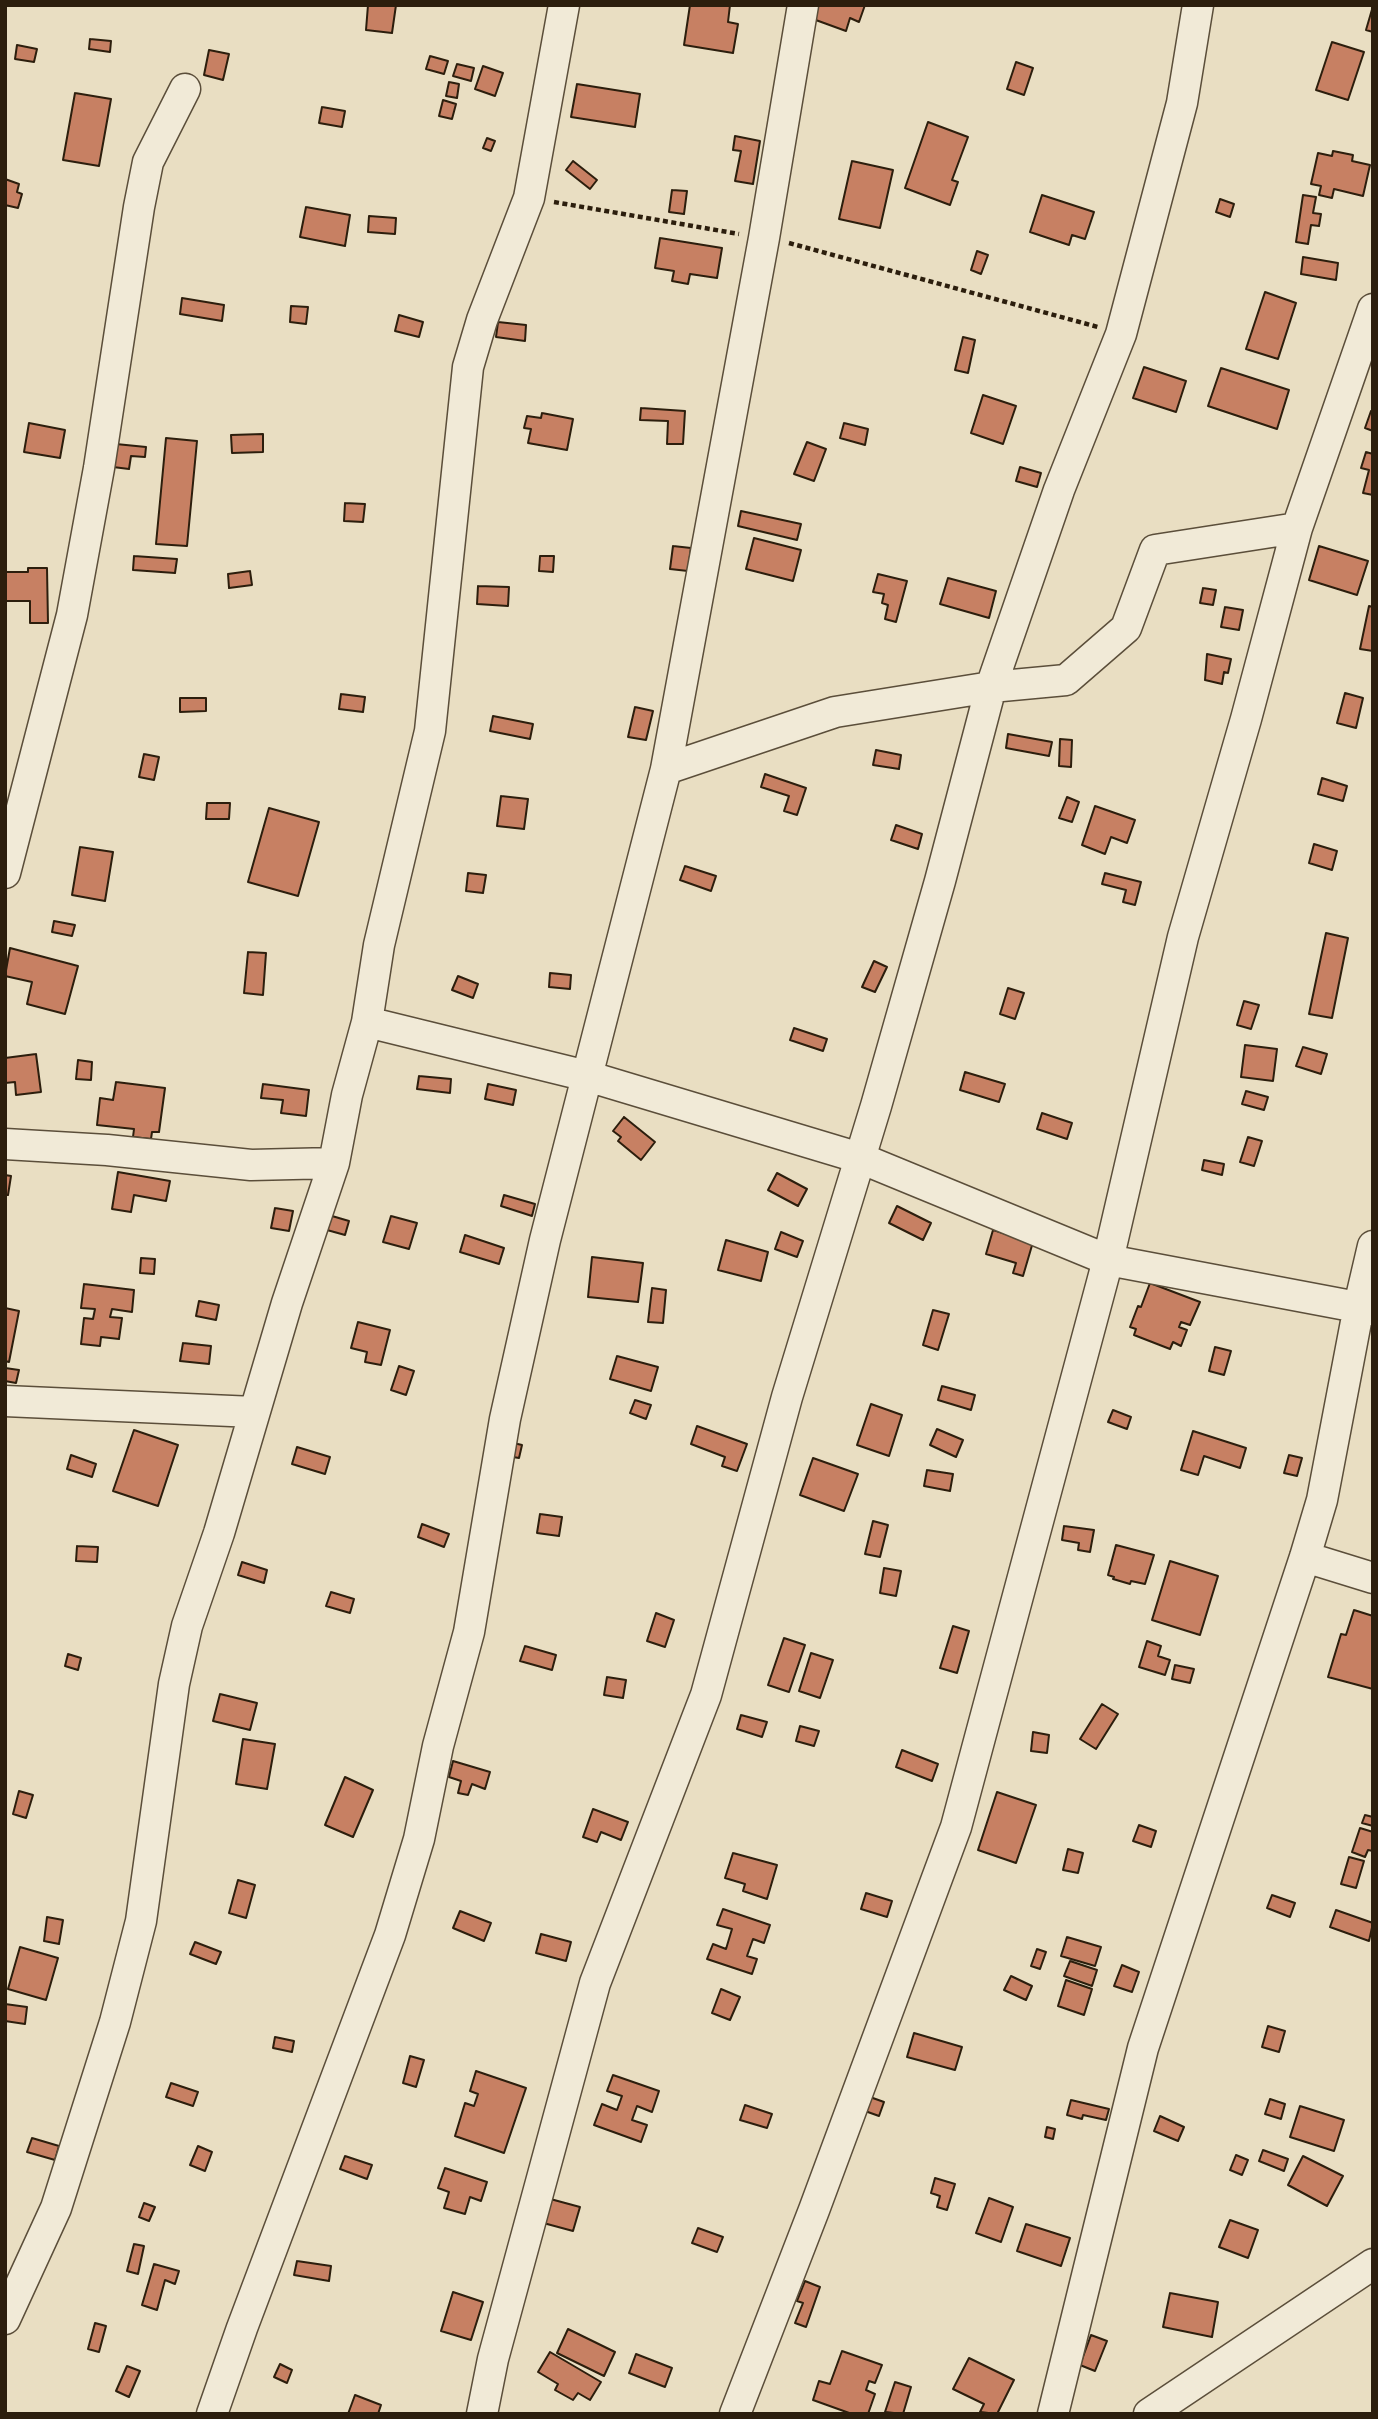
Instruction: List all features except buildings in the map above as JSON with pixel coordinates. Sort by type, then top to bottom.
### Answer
[{"type":"street","points":[[5,2319],[56,2208],[115,2022],[141,1921],[174,1684],[187,1626],[219,1533],[254,1412],[334,1163],[347,1094],[367,1021],[379,945],[430,731],[468,367],[482,320],[529,198],[564,5]]},
{"type":"street","points":[[212,2414],[390,1935],[419,1839],[438,1746],[469,1632],[508,1406],[545,1240],[666,769],[764,238],[803,5]]},
{"type":"street","points":[[482,2414],[493,2360],[595,1983],[706,1695],[787,1397],[932,908],[990,687],[1059,490],[1121,334],[1182,103],[1198,5]]},
{"type":"street","points":[[5,873],[72,615],[99,468],[148,162],[185,89]]},
{"type":"street","points":[[735,2414],[956,1827],[1108,1260],[1183,937],[1247,719],[1297,528],[1373,309]]},
{"type":"street","points":[[666,769],[835,712],[990,687],[1066,680],[1126,628],[1155,550],[1297,528]]},
{"type":"street","points":[[367,1021],[587,1076],[860,1158],[1108,1260],[1366,1308]]},
{"type":"street","points":[[5,1144],[107,1150],[251,1165],[334,1163]]},
{"type":"street","points":[[1053,2414],[1143,2048],[1322,1500],[1366,1308],[1373,1246]]},
{"type":"street","points":[[5,1401],[254,1412]]},
{"type":"street","points":[[1305,1557],[1373,1578]]},
{"type":"street","points":[[1167,2410],[1373,2263]]},
{"type":"path","points":[[529,198],[764,238],[1121,334]]}]
